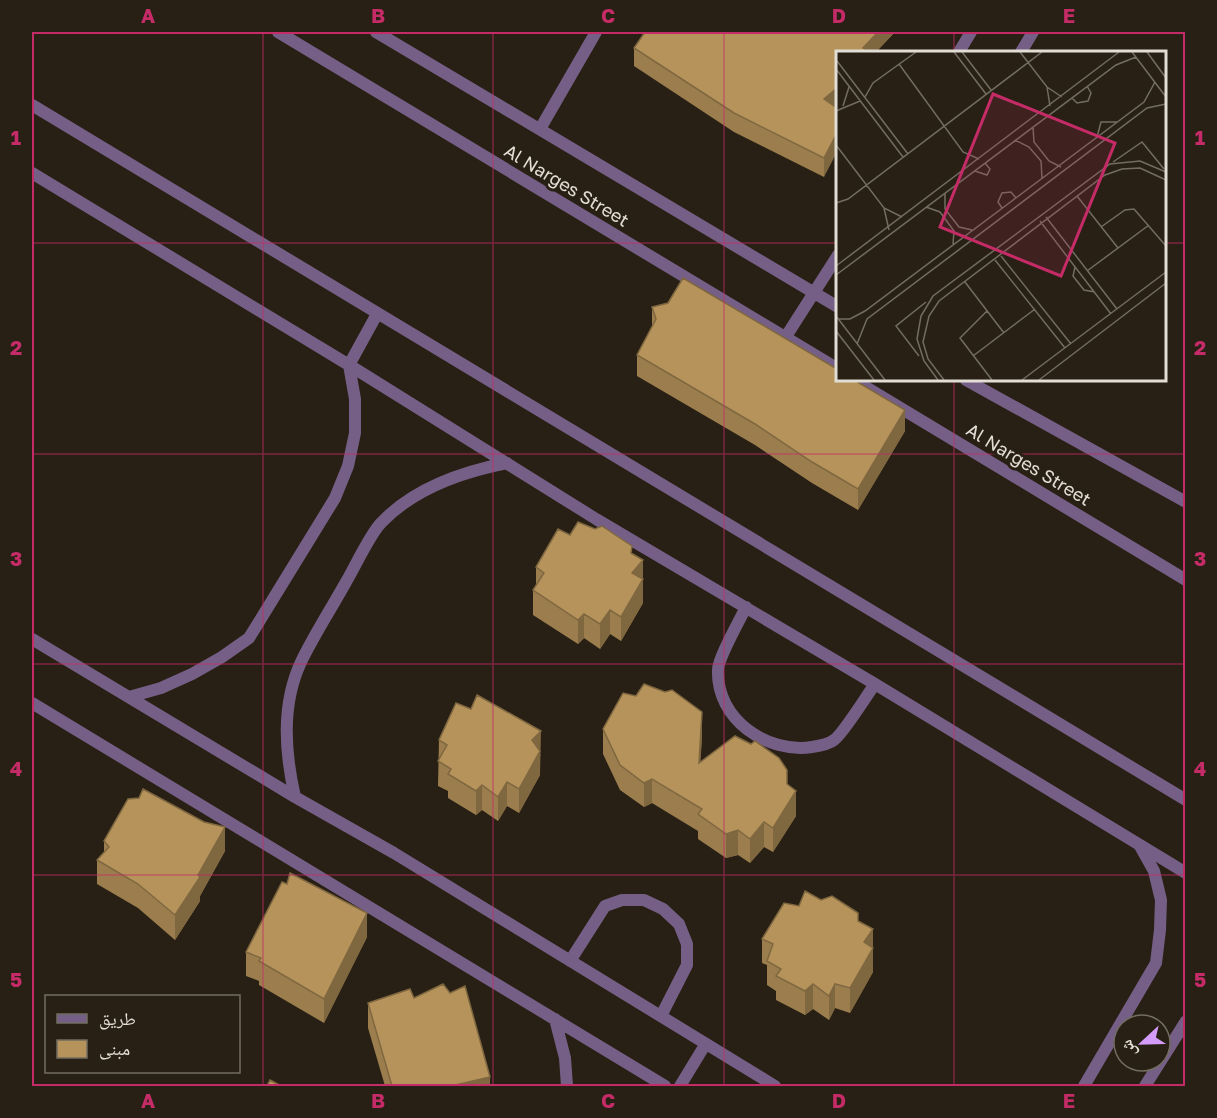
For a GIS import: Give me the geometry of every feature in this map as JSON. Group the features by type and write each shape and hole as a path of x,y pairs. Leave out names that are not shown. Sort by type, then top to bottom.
{"street":[{"name":"Al Narges Street","path":"278,32 785,338 836,366"},
{"name":"Al Narges Street","path":"376,32 836,305"},
{"path":"540,129 596,32"},
{"path":"959,51 971,32"},
{"path":"1022,51 1033,32"},
{"path":"32,105 1185,800"},
{"path":"32,173 349,365 596,519 875,684 1185,873"},
{"path":"785,338 836,257"},
{"path":"129,697 192,674 249,638 334,498 348,466 355,433 355,399 349,365 377,314"},
{"name":"Al Narges Street","path":"856,381 1185,580"},
{"path":"968,381 1185,502"},
{"path":"295,797 288,764 286,730 291,696 300,664 379,524 407,501 438,483 472,470 507,463"},
{"path":"746,607 718,668 720,687 726,704 737,720 759,738 785,747 802,749 835,740 875,684"},
{"path":"32,639 394,854 775,1086"},
{"path":"32,703 665,1086"},
{"path":"1084,1086 1156,963 1161,900 1154,871 1140,845"},
{"path":"570,961 605,906 622,900 644,900 663,909 679,924 687,944 687,965 661,1016"},
{"path":"555,1020 565,1058 567,1086"},
{"path":"1145,1086 1185,1021"},
{"path":"680,1086 705,1045"}],"building":[{"path":"645,32 878,32 863,48 867,51 836,51 836,89 824,99 836,107 836,135 824,158 734,113 634,48"},
{"path":"683,278 836,368 836,381 856,381 905,410 858,489 755,424 637,355 656,319 652,307 668,303"},
{"path":"578,522 595,529 602,526 632,546 631,553 643,560 632,573 643,579 621,617 610,610 600,624 584,614 578,620 533,590 544,573 536,567 558,529 570,535"},
{"path":"644,684 665,692 672,690 702,712 699,763 735,736 751,744 755,741 779,758 787,770 787,784 796,791 773,828 764,822 750,839 738,830 726,834 698,814 702,809 652,779 644,783 620,765 603,729 623,693 636,696"},
{"path":"477,695 541,731 532,740 540,751 519,789 507,782 498,797 482,785 476,791 448,774 451,769 438,761 447,745 439,740 456,703 471,709"},
{"path":"143,789 204,822 225,827 198,875 200,877 175,915 138,884 97,860 109,847 104,841 128,799 139,798"},
{"path":"290,873 367,913 324,999 259,961 261,958 246,952 282,882 287,884"},
{"path":"805,891 821,900 832,896 858,913 858,921 873,929 864,942 873,948 850,988 835,984 829,996 813,984 805,991 776,976 781,969 767,961 773,944 762,939 784,903 799,906"},
{"path":"443,984 450,993 465,986 490,1077 451,1086 392,1086 368,1003 410,989 414,998"},
{"path":"270,1080 281,1086 267,1086"}]}
